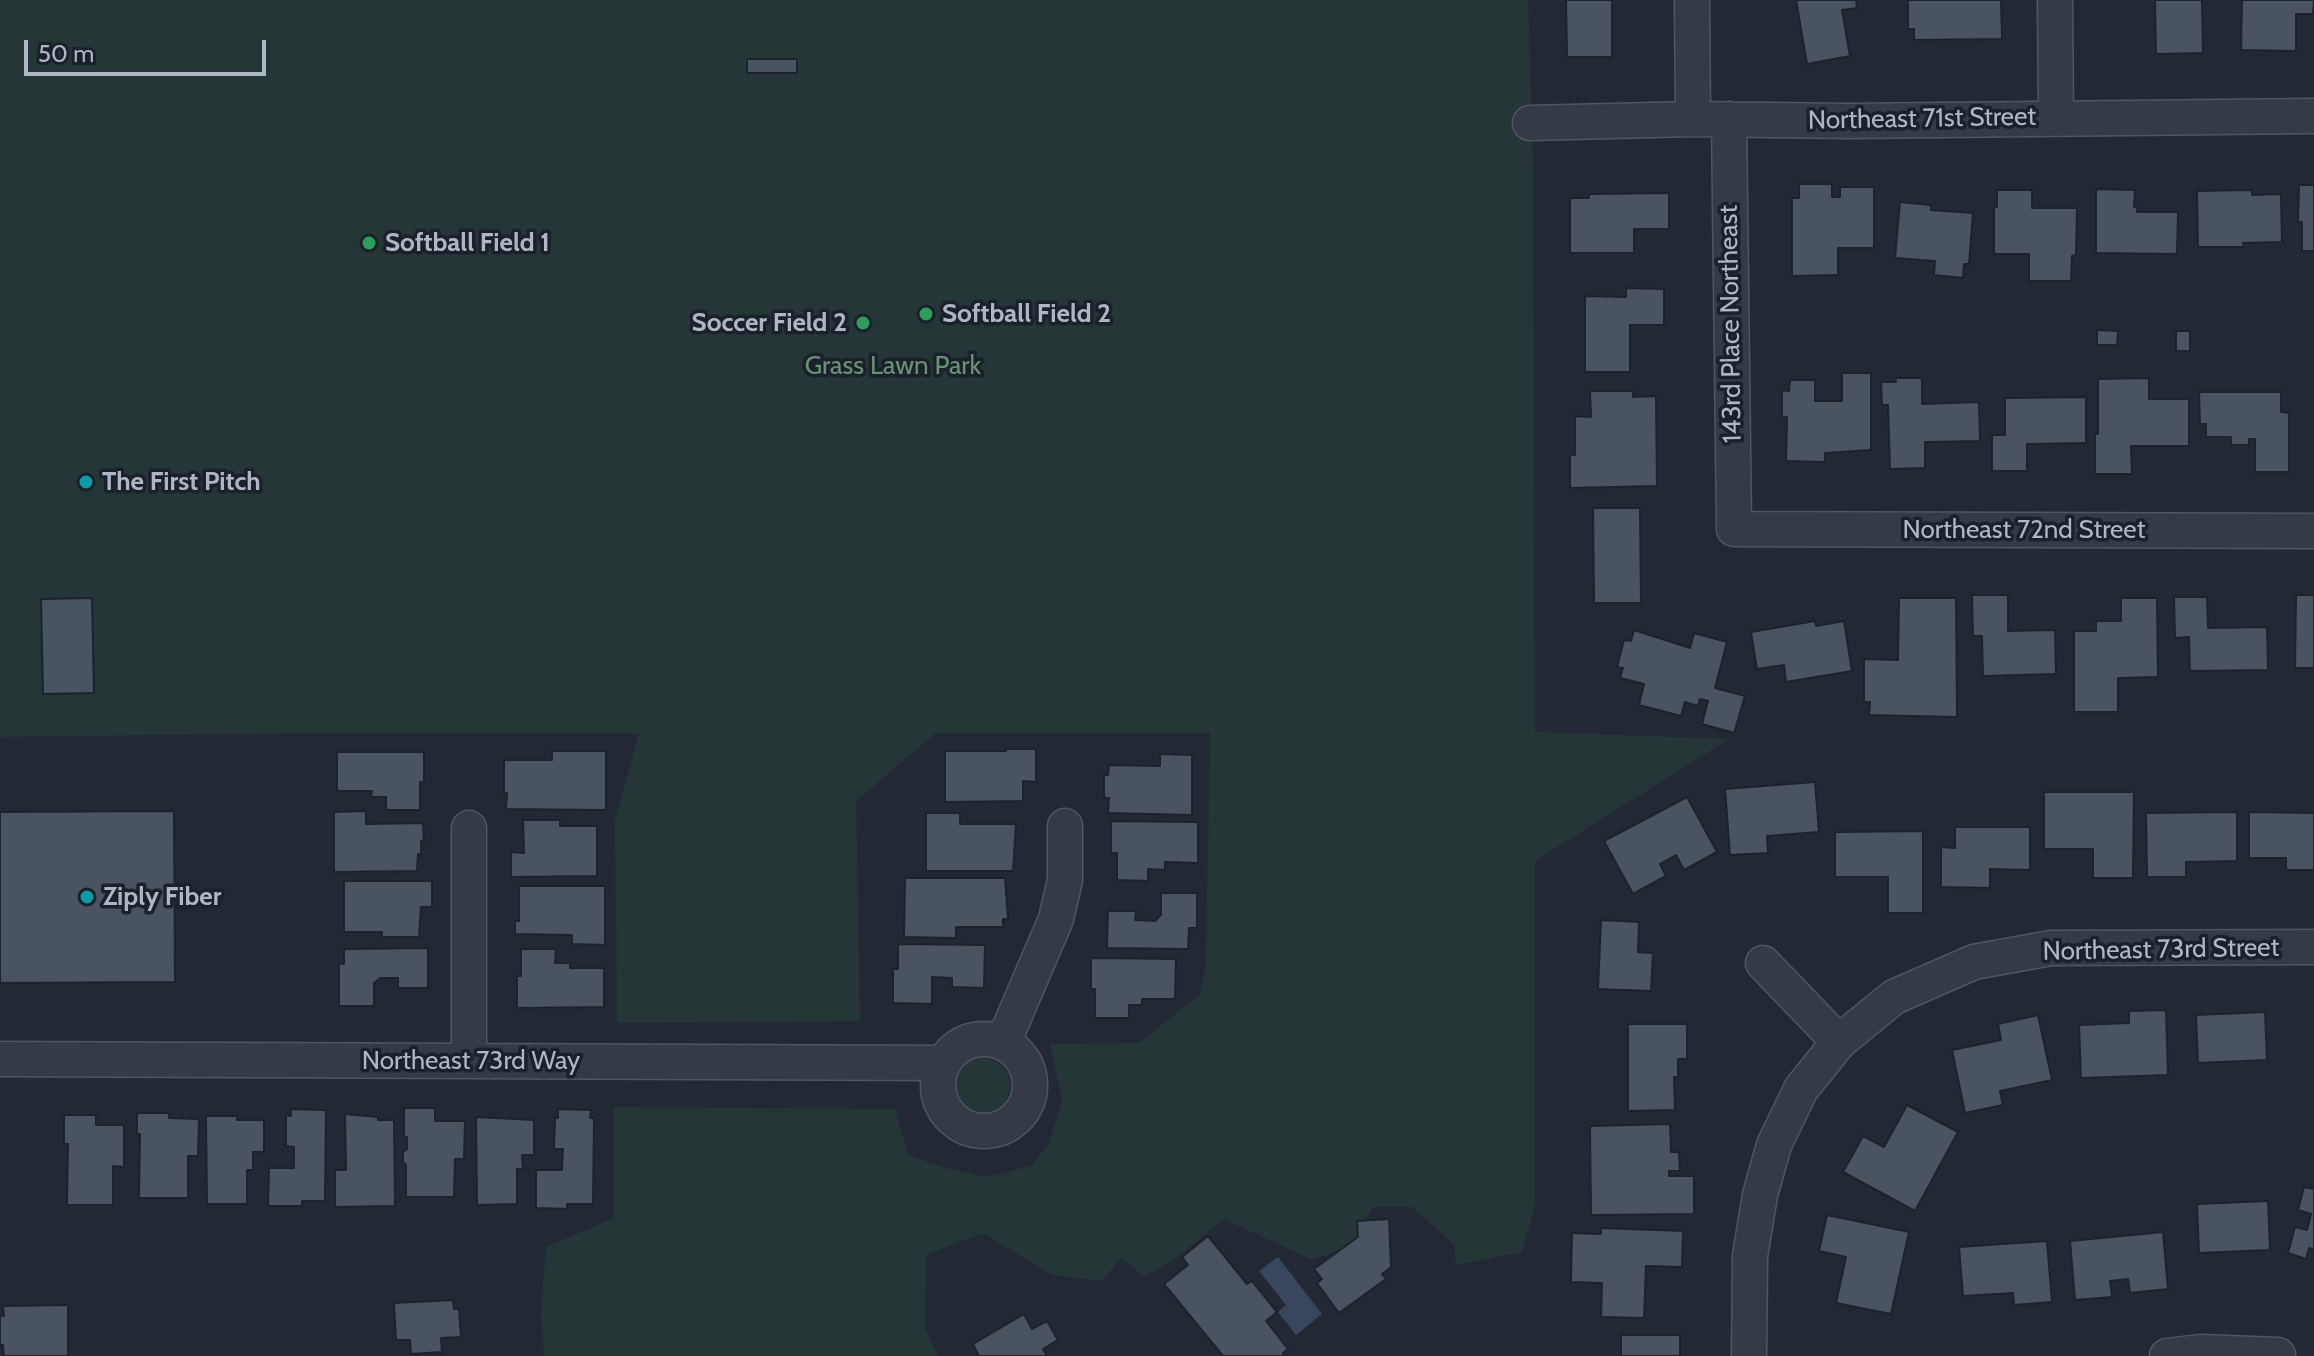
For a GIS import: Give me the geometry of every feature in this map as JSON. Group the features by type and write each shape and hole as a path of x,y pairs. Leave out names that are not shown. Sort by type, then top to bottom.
{"street":[{"path":"1692,0 1693,119"},
{"path":"2055,0 2056,118"},
{"name":"Northeast 71st Street","path":"1530,123 1693,119 1848,121 2314,116"},
{"name":"143rd Place Northeast","path":"1729,119 1734,529"},
{"name":"Northeast 72nd Street","path":"1734,529 2314,531"},
{"path":"1003,1043 1056,919 1065,880 1065,826"},
{"path":"469,828 469,1061"},
{"name":"Northeast 73rd Street","path":"1749,1356 1750,1256 1760,1195 1774,1145 1801,1089 1839,1042 1894,997 1974,962 2051,948 2314,947"},
{"path":"1763,963 1839,1042"},
{"path":"973,1039 1003,1043 1016,1051 1030,1077 1030,1093 1025,1107 1003,1127 988,1131 972,1130 958,1124 939,1100 937,1084 943,1063 959,1045 973,1039"},
{"name":"Northeast 73rd Way","path":"0,1059 943,1063"},
{"path":"2167,1356 2200,1352 2278,1355"}],"green space":[{"name":"Grass Lawn Park","path":"0,0 1528,0 1533,169 1535,732 1729,739 1535,861 1535,1206 1522,1252 1456,1265 1455,1246 1412,1207 1372,1207 1356,1244 1312,1260 1224,1219 1175,1259 1144,1277 1121,1258 1102,1281 1052,1275 983,1233 926,1255 925,1327 938,1356 544,1356 541,1313 546,1247 614,1218 614,1107 895,1109 908,1155 945,1168 987,1177 1031,1166 1049,1143 1062,1100 1050,1044 1139,1043 1200,994 1206,964 1210,733 936,733 856,801 860,1021 617,1023 615,820 639,733 0,737"},
{"path":"982,1058 1002,1066 1010,1086 1002,1106 982,1114 962,1106 954,1086 962,1066"}],"water":[{"path":"1278,1257 1322,1314 1296,1335 1278,1312 1286,1305 1259,1271"}],"building":[{"path":"1566,0 1612,0 1612,57 1567,57"},
{"path":"1796,0 1856,0 1857,8 1842,10 1850,56 1807,64"},
{"path":"1908,0 2001,0 2002,39 1914,40 1914,29 1908,29"},
{"path":"2155,0 2202,0 2203,53 2156,54"},
{"path":"2242,0 2314,0 2313,14 2296,14 2296,51 2241,50"},
{"path":"747,59 797,59 797,73 747,73"},
{"path":"1799,184 1832,184 1832,197 1840,197 1840,187 1874,187 1874,248 1838,248 1838,275 1792,276 1792,198 1799,198"},
{"path":"2299,185 2314,185 2314,251 2302,251 2302,222 2298,222"},
{"path":"2096,189 2135,190 2134,207 2137,207 2137,212 2178,212 2177,254 2096,253"},
{"path":"1997,190 2032,190 2032,208 2077,208 2076,255 2072,256 2071,281 2029,281 2029,254 1994,254"},
{"path":"2252,190 2252,195 2281,194 2282,242 2243,243 2244,247 2198,247 2197,191"},
{"path":"1669,193 1669,229 1634,229 1634,253 1570,253 1570,198 1589,198 1589,194"},
{"path":"1900,202 1931,205 1931,210 1973,213 1969,264 1964,264 1963,278 1934,275 1935,261 1895,258"},
{"path":"1626,288 1664,289 1664,325 1630,325 1630,372 1585,372 1585,296 1626,297"},
{"path":"2097,330 2118,331 2117,345 2097,345"},
{"path":"2176,331 2190,331 2190,351 2176,351"},
{"path":"1842,373 1871,373 1871,450 1825,453 1825,462 1786,461 1787,417 1782,417 1782,390 1789,391 1790,380 1815,380 1815,401 1842,401"},
{"path":"1895,378 1922,378 1922,404 1979,402 1980,441 1925,442 1925,468 1890,469 1888,405 1882,405 1881,382 1896,382"},
{"path":"2149,378 2149,399 2189,399 2189,446 2131,446 2132,474 2095,474 2098,379"},
{"path":"1590,391 1633,391 1633,397 1656,396 1657,486 1570,488 1570,455 1575,455 1575,416 1591,417"},
{"path":"2199,392 2281,392 2281,412 2289,413 2289,472 2255,472 2255,439 2249,439 2249,445 2231,445 2231,437 2206,437 2206,424 2200,424"},
{"path":"2086,397 2086,443 2027,444 2027,471 1992,471 1992,435 2005,435 2005,398"},
{"path":"1593,508 1640,508 1641,603 1594,603"},
{"path":"1972,595 2008,595 2008,631 2055,630 2056,674 1983,676 1982,636 1973,636"},
{"path":"2296,595 2314,595 2314,668 2295,668"},
{"path":"2174,597 2207,597 2208,628 2267,627 2268,670 2190,671 2189,637 2175,638"},
{"path":"92,598 94,693 43,694 41,599"},
{"path":"1899,598 1956,598 1957,717 1869,715 1870,702 1864,702 1864,659 1898,660"},
{"path":"2121,598 2157,598 2158,677 2118,678 2118,712 2074,712 2074,631 2096,631 2096,621 2121,621"},
{"path":"1815,621 1816,626 1844,621 1852,671 1786,682 1784,665 1757,669 1751,632"},
{"path":"1634,630 1690,648 1694,633 1727,642 1715,688 1745,696 1734,733 1702,724 1708,701 1700,699 1698,706 1685,702 1681,716 1639,705 1644,684 1620,678 1623,668 1617,667 1624,640 1631,641"},
{"path":"1036,749 1036,782 1023,781 1023,801 945,802 945,751"},
{"path":"552,751 606,751 606,810 506,809 504,760 552,760"},
{"path":"337,752 424,752 420,810 386,810 386,797 371,797 372,791 337,791"},
{"path":"1160,754 1192,755 1192,815 1108,813 1109,798 1104,798 1104,775 1108,775 1109,765 1160,766"},
{"path":"1815,782 1819,832 1767,836 1768,853 1730,855 1725,789"},
{"path":"2044,792 2134,792 2133,878 2093,878 2093,849 2044,849"},
{"path":"1687,797 1717,852 1684,870 1676,855 1660,864 1666,876 1633,894 1604,841"},
{"name":"Ziply Fiber","path":"174,811 175,982 0,983 0,812"},
{"path":"366,811 366,824 423,823 424,842 421,841 417,871 334,872 334,812"},
{"path":"2237,812 2237,861 2186,862 2186,877 2147,877 2146,813"},
{"path":"2249,812 2314,813 2314,870 2286,870 2286,858 2249,858"},
{"path":"926,813 960,813 960,824 1016,824 1013,871 926,871"},
{"path":"523,820 560,820 560,826 597,826 597,876 511,877 511,852 524,853"},
{"path":"1111,821 1198,822 1198,863 1165,862 1165,870 1148,869 1148,881 1117,880 1117,853 1111,853"},
{"path":"1955,827 2030,827 2030,870 1990,869 1990,888 1941,887 1941,847 1955,848"},
{"path":"1923,831 1923,913 1888,913 1888,877 1835,877 1835,832"},
{"path":"905,878 1005,878 1008,919 1003,919 1003,927 956,927 956,938 904,937"},
{"path":"344,881 432,881 432,907 421,907 419,937 382,937 382,932 344,932"},
{"path":"519,886 605,886 605,945 572,944 572,935 515,934 515,921 519,921"},
{"path":"1161,893 1197,893 1197,928 1189,928 1188,949 1107,948 1108,911 1136,911 1135,920 1155,921 1161,915"},
{"path":"1601,920 1639,922 1638,952 1653,953 1651,991 1598,989"},
{"path":"898,944 985,945 984,988 952,987 952,978 932,977 932,1004 893,1003 893,969 898,969"},
{"path":"428,948 428,988 398,988 398,978 380,978 374,983 374,1006 339,1006 339,963 344,964 344,949"},
{"path":"521,949 556,949 555,963 570,963 570,968 604,968 604,1007 517,1008"},
{"path":"1091,958 1176,959 1175,999 1142,999 1142,1005 1129,1005 1129,1018 1095,1018"},
{"path":"2166,1010 2168,1075 2081,1078 2079,1025 2129,1023 2129,1011"},
{"path":"2265,1012 2267,1060 2198,1063 2196,1015"},
{"path":"2038,1015 2052,1080 2000,1091 2003,1105 1965,1113 1952,1050 2001,1040 1998,1024"},
{"path":"1628,1024 1687,1024 1687,1059 1678,1059 1678,1077 1674,1077 1675,1110 1628,1111"},
{"path":"1907,1105 1958,1132 1915,1211 1843,1172 1863,1136 1884,1147"},
{"path":"404,1108 435,1108 435,1121 465,1121 464,1159 455,1159 454,1197 406,1197"},
{"path":"291,1109 326,1110 325,1201 302,1201 302,1206 268,1206 269,1168 294,1168 294,1147 286,1146 286,1115 291,1116"},
{"path":"558,1109 591,1110 590,1118 594,1118 593,1204 567,1204 567,1209 536,1208 536,1170 562,1170 563,1149 554,1149"},
{"path":"137,1113 169,1113 169,1118 199,1119 198,1156 188,1156 188,1198 139,1198 140,1134 137,1134"},
{"path":"345,1114 394,1120 395,1206 335,1207 335,1170 346,1170"},
{"path":"64,1115 96,1115 96,1125 124,1125 124,1167 113,1166 113,1205 67,1205 68,1144 64,1144"},
{"path":"206,1116 264,1120 264,1152 253,1152 253,1170 247,1170 247,1204 207,1204"},
{"path":"476,1117 534,1120 534,1155 522,1155 523,1169 517,1169 517,1204 477,1205"},
{"path":"1670,1124 1671,1152 1679,1152 1680,1171 1669,1171 1669,1176 1694,1176 1694,1214 1591,1215 1590,1126"},
{"path":"2304,1187 2314,1189 2314,1250 2309,1248 2306,1259 2288,1253 2295,1227 2307,1230 2311,1214 2298,1210"},
{"path":"2268,1201 2270,1250 2199,1253 2197,1204"},
{"path":"1827,1215 1909,1232 1891,1314 1836,1303 1846,1257 1819,1251"},
{"path":"1389,1219 1391,1267 1382,1274 1386,1279 1339,1313 1317,1283 1322,1279 1314,1269 1358,1237 1357,1221"},
{"path":"1601,1228 1683,1231 1682,1267 1646,1266 1644,1318 1601,1317 1602,1283 1571,1282 1572,1233 1601,1234"},
{"path":"2163,1232 2168,1289 2130,1293 2128,1279 2110,1281 2112,1297 2075,1300 2070,1241"},
{"path":"1208,1236 1247,1284 1252,1281 1277,1312 1266,1321 1288,1349 1284,1356 1223,1356 1164,1284 1188,1265 1182,1257"},
{"path":"2047,1241 2052,1302 2014,1305 2013,1293 1963,1296 1959,1247"},
{"path":"453,1300 454,1309 459,1309 461,1337 441,1338 442,1352 411,1354 410,1340 396,1340 394,1303"},
{"path":"68,1305 68,1356 4,1356 3,1345 0,1345 3,1306"},
{"path":"1024,1314 1032,1329 1047,1321 1058,1340 1043,1349 1047,1356 979,1356 973,1344"},
{"path":"1621,1335 1680,1335 1680,1356 1621,1356"}],"place":[{"name":"Softball Field 1","path":"369,243"},
{"name":"Softball Field 2","path":"926,314"},
{"name":"Soccer Field 2","path":"863,323"},
{"name":"The First Pitch","path":"86,482"},
{"name":"Ziply Fiber","path":"87,897"}]}
